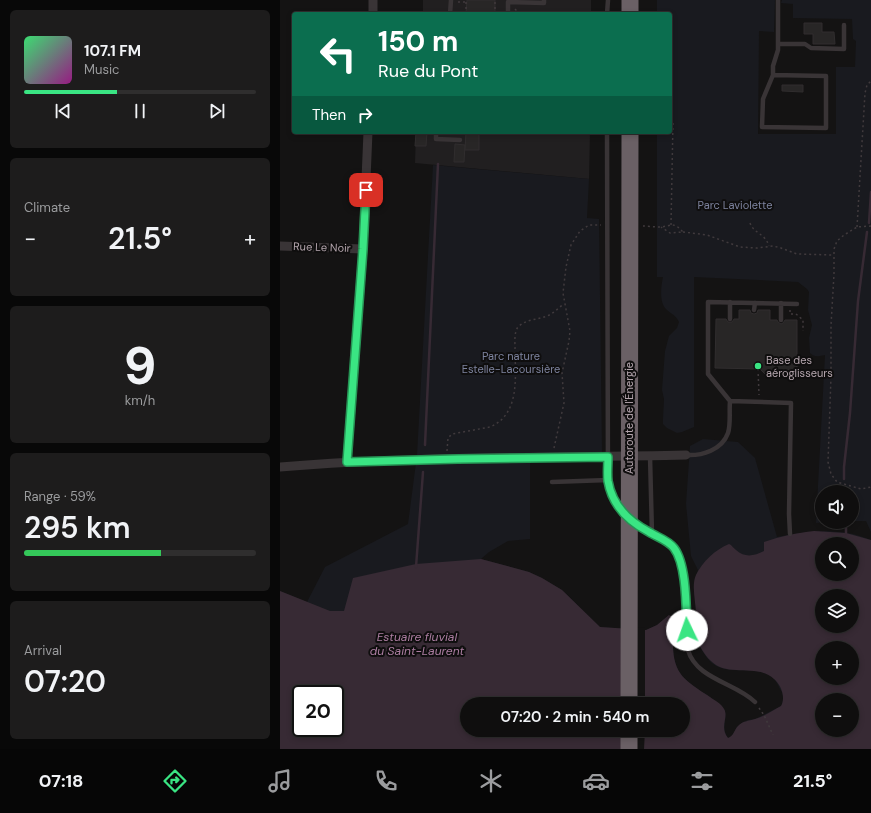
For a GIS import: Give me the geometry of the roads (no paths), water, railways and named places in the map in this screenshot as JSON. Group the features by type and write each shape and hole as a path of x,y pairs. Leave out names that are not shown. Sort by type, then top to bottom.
{"highway":[{"path":"630,0 630,12"},
{"path":"640,0 640,12"},
{"name":"Autoroute de l'Énergie","path":"629,697 630,134"},
{"name":"Autoroute de l'Énergie","path":"639,697 640,134"},
{"path":"629,737 629,749"},
{"path":"639,737 639,749"}],"street":[{"path":"372,12 373,0"},
{"path":"347,462 363,249 368,134"},
{"name":"Rue Le Noir","path":"280,246 363,249"},
{"path":"280,467 347,462 686,455"}],"lane":[{"path":"450,12 451,0"},
{"path":"508,12 508,2 544,3 544,0"},
{"path":"608,0 608,12"},
{"path":"774,75 826,76 826,128 762,127 763,99 774,75 773,66 778,50 778,0"},
{"path":"778,44 805,44 811,48 844,48 844,25"},
{"path":"436,134 436,138 460,140"},
{"path":"607,134 608,480 613,495 624,514 652,534 669,543 674,548 681,563 688,650 691,658 697,665 709,674 746,694 755,702"},
{"path":"686,455 704,454 715,448 726,438 729,429 730,401 708,374 708,302 797,304"},
{"path":"730,302 730,319"},
{"path":"754,310 755,303"},
{"path":"781,303 781,320"},
{"path":"730,401 791,403 790,534"},
{"path":"650,456 652,534"},
{"path":"552,482 608,480"}],"water":[{"name":"Estuaire fluvial du Saint-Laurent","path":"814,531 846,533 871,540 871,749 280,749 280,591 330,611 344,611 353,578 416,564 481,559 529,572 542,578 562,590 600,627 646,630 657,625 669,615 676,620 673,629 673,644 675,663 678,670 682,676 694,686 723,707 725,712 724,730 728,738 732,736 738,726 742,723 762,717 781,706 783,695 779,684 767,674 725,669 711,661 706,655 699,644 695,632 696,616 694,584 696,575 710,556 729,544 739,553 753,555 764,551 764,542"}],"waterway":[{"path":"425,445 438,164"},
{"path":"869,223 871,192"},
{"path":"844,479 858,301 867,232"},
{"path":"416,567 423,472"}],"place":[{"name":"Base des aéroglisseurs","path":"758,366"}],"park label":[{"name":"Parc Laviolette","path":"735,205"},
{"name":"Parc nature Estelle-Lacoursière","path":"511,362"}]}
